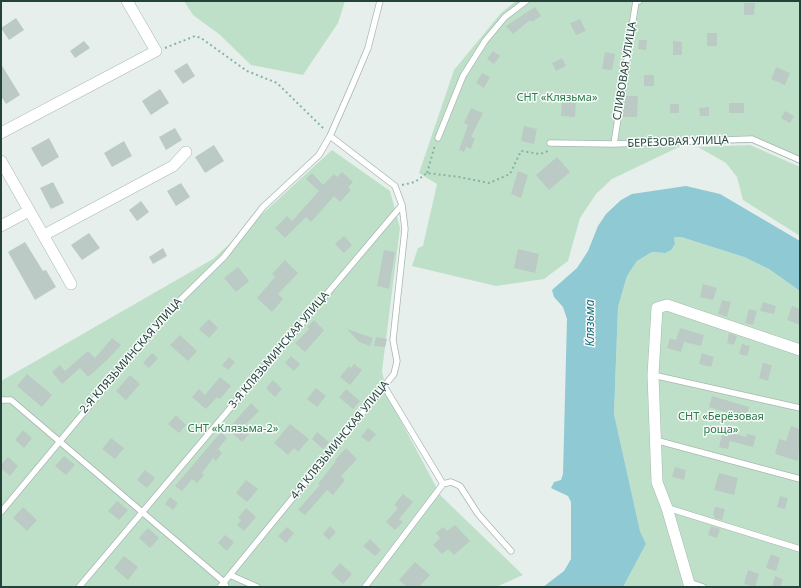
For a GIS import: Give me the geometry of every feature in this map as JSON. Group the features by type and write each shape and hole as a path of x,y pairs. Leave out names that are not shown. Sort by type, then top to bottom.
{"street":[{"path":"1,133 156,51 127,1"},
{"path":"44,235 173,166 186,152"},
{"path":"1,161 71,284"},
{"path":"1,226 29,211"},
{"path":"689,584 658,482 653,375 657,308 667,305 800,350"}],"lane":[{"name":"2-Я КЛЯЗЬМИНСКАЯ УЛИЦА","path":"1,512 58,441 164,315 224,257 263,206 319,155 330,136 368,48 380,1"},
{"path":"438,138 463,76 485,41 505,17 526,1"},
{"name":"СЛИВОВАЯ УЛИЦА","path":"614,144 636,2 639,1"},
{"path":"330,136 395,186"},
{"name":"БЕРЁЗОВАЯ УЛИЦА","path":"550,143 614,144 752,139 800,160"},
{"name":"4-Я КЛЯЗЬМИНСКАЯ УЛИЦА","path":"223,585 394,374 397,361 393,340 405,229 402,204 395,186"},
{"name":"3-Я КЛЯЗЬМИНСКАЯ УЛИЦА","path":"80,587 402,204"},
{"path":"653,375 800,408"},
{"path":"384,386 443,484"},
{"path":"1,400 11,400 142,512 223,585"},
{"path":"655,440 800,479"},
{"path":"365,587 443,484 451,482 460,486 478,514 511,551"},
{"path":"667,508 800,549"},
{"path":"230,575 257,587"},
{"path":"689,584 703,587"}],"path":[{"path":"156,51 195,36 201,38 247,71 277,83 330,136"},
{"path":"395,186 415,182 426,173 438,138"},
{"path":"426,173 459,177 489,183 510,174 521,151 540,154 546,152 550,143"}],"green space":[{"path":"184,1 345,1 338,23 303,75 251,65 219,34 193,15"},
{"name":"СНТ «Клязьма»","path":"516,1 800,1 800,164 752,143 683,145 612,179 596,194 580,218 568,261 544,279 496,286 412,266 418,248 423,246 437,184 419,173 454,70 501,13"},
{"path":"750,145 800,167 800,236 743,200 737,177 726,163 698,147"},
{"name":"СНТ «Клязьма-2»","path":"332,150 390,191 400,228 382,371 387,395 441,496 523,575 496,587 1,587 1,381 213,259"},
{"name":"СНТ «Берёзовая роща»","path":"674,237 681,237 744,257 769,269 800,291 800,587 623,587 646,544 640,531 614,414 618,307 627,276 637,261 652,252 665,253 675,244"}],"water":[{"name":"Клязьма","path":"686,186 720,194 800,241 800,291 769,269 744,257 681,237 674,237 675,244 671,250 665,253 652,252 637,261 627,276 618,307 614,414 640,531 646,544 623,587 543,587 564,571 571,559 571,502 568,496 551,488 554,482 561,480 563,474 567,319 563,307 554,297 552,290 577,268 588,251 598,226 606,214 621,200 632,194"}],"building":[{"path":"744,3 755,3 754,15 744,15"},
{"path":"535,7 541,16 532,22 530,20 513,34 506,26"},
{"path":"16,18 24,30 9,40 1,28"},
{"path":"580,19 586,31 576,35 570,23"},
{"path":"707,33 717,33 717,46 707,46"},
{"path":"639,40 647,40 646,50 638,49"},
{"path":"84,41 90,48 75,58 70,51"},
{"path":"673,41 682,42 682,55 673,55"},
{"path":"493,51 500,56 494,64 487,59"},
{"path":"605,52 615,54 612,70 602,69"},
{"path":"562,58 566,66 556,71 552,63"},
{"path":"187,63 195,76 183,84 174,71"},
{"path":"1,64 20,95 6,104 1,96"},
{"path":"776,67 790,73 785,85 771,79"},
{"path":"482,73 490,77 484,88 476,83"},
{"path":"644,75 654,75 654,86 644,86"},
{"path":"160,89 169,103 151,115 142,101"},
{"path":"626,96 638,96 637,117 622,117"},
{"path":"562,100 576,101 575,117 561,116"},
{"path":"729,103 744,103 744,113 729,113"},
{"path":"670,104 679,104 679,113 670,113"},
{"path":"709,107 709,116 700,116 699,108"},
{"path":"471,108 483,113 471,137 475,138 471,149 466,147 464,152 459,150 468,125 464,123"},
{"path":"785,111 794,116 790,123 781,118"},
{"path":"524,126 537,129 534,144 521,141"},
{"path":"175,128 182,140 166,150 159,137"},
{"path":"49,138 59,157 42,167 31,148"},
{"path":"124,141 132,156 112,167 104,153"},
{"path":"214,145 224,161 205,173 195,157"},
{"path":"557,157 570,172 549,190 536,175"},
{"path":"518,171 528,175 521,198 511,194"},
{"path":"342,172 353,182 348,187 351,190 340,202 334,196 311,222 306,217 285,238 275,228 287,216 292,221 319,191 306,179 312,173 323,185 334,174 337,177"},
{"path":"53,182 64,203 51,209 40,188"},
{"path":"181,183 190,197 176,206 167,191"},
{"path":"141,201 149,212 137,221 129,210"},
{"path":"89,233 100,248 82,260 71,245"},
{"path":"344,236 352,245 344,253 335,244"},
{"path":"25,242 43,271 46,270 56,287 35,300 8,252"},
{"path":"163,248 167,256 153,264 149,257"},
{"path":"518,249 539,254 535,273 514,268"},
{"path":"384,250 395,252 389,289 377,286"},
{"path":"285,260 298,273 278,294 283,299 272,312 257,298 275,277 272,274"},
{"path":"238,267 249,281 236,292 224,278"},
{"path":"703,284 717,288 713,300 700,297"},
{"path":"722,300 731,302 727,317 718,314"},
{"path":"763,302 776,306 774,314 760,311"},
{"path":"792,306 800,309 800,325 787,320"},
{"path":"749,309 757,311 753,325 745,323"},
{"path":"209,319 218,328 209,338 199,329"},
{"path":"314,320 324,330 305,352 295,343 309,329 307,327"},
{"path":"680,328 704,335 701,346 684,342 681,352 667,348 670,338 676,340"},
{"path":"347,329 373,338 370,346 359,342"},
{"path":"729,333 737,336 734,345 727,343"},
{"path":"180,335 197,351 188,361 170,345"},
{"path":"376,337 387,339 385,347 374,346"},
{"path":"112,338 121,345 88,377 80,368 62,384 52,372 60,365 65,371 88,351 95,358"},
{"path":"742,344 750,346 747,356 739,354"},
{"path":"152,353 158,358 149,368 143,363"},
{"path":"702,353 714,357 711,367 699,364"},
{"path":"291,356 300,364 294,371 285,363"},
{"path":"229,357 235,362 228,370 222,365"},
{"path":"763,363 772,365 768,381 759,378"},
{"path":"354,364 362,370 350,385 340,377 349,366 351,368"},
{"path":"27,374 52,395 42,407 17,386"},
{"path":"130,375 140,384 126,400 116,391"},
{"path":"220,377 231,386 220,399 217,397 206,409 192,397 199,389 205,395"},
{"path":"273,380 282,389 275,397 266,388"},
{"path":"316,388 326,396 317,407 307,399"},
{"path":"346,389 360,401 353,409 339,397"},
{"path":"712,396 749,407 746,419 709,407"},
{"path":"251,403 259,411 243,427 250,433 242,442 228,429"},
{"path":"176,415 186,425 179,433 168,424"},
{"path":"290,424 309,439 298,452 294,448 288,455 274,443"},
{"path":"791,426 800,429 798,461 775,454 779,439 786,441"},
{"path":"368,428 376,434 369,442 361,437"},
{"path":"23,430 32,438 24,448 15,440"},
{"path":"723,431 746,437 747,434 756,436 753,447 730,441 728,449 719,447"},
{"path":"221,432 227,438 218,449 222,453 216,461 213,458 202,473 204,475 197,483 192,479 182,491 175,486"},
{"path":"317,432 329,442 323,449 312,439"},
{"path":"111,438 124,448 115,459 102,449"},
{"path":"346,448 357,459 341,476 345,480 333,495 327,490 305,515 298,510 320,485 318,484 336,461 335,460"},
{"path":"64,456 75,465 66,475 55,466"},
{"path":"8,457 18,466 10,476 1,468 1,465"},
{"path":"675,467 686,470 684,480 672,477"},
{"path":"145,470 155,478 147,488 137,480"},
{"path":"719,473 738,478 734,495 714,490"},
{"path":"246,480 258,489 247,502 236,493"},
{"path":"403,494 413,502 399,519 403,522 395,530 386,522 398,508 394,505"},
{"path":"780,496 788,498 785,509 777,507"},
{"path":"170,497 178,503 173,510 165,504"},
{"path":"117,501 128,510 119,520 108,511"},
{"path":"23,507 37,520 27,531 13,518"},
{"path":"715,507 725,509 722,520 714,518 715,516 713,515"},
{"path":"246,508 256,517 244,531 237,525 241,520 238,518"},
{"path":"455,525 470,541 454,555 448,549 442,554 433,545 440,538 436,533 443,527 447,531"},
{"path":"330,526 336,532 329,540 323,534"},
{"path":"711,526 720,529 717,538 708,535"},
{"path":"287,527 294,533 286,543 278,536"},
{"path":"148,528 159,538 150,548 139,538"},
{"path":"225,535 234,542 227,551 218,543"},
{"path":"370,539 381,550 375,556 363,546"},
{"path":"771,554 780,558 776,571 766,568"},
{"path":"124,556 138,567 128,580 114,568"},
{"path":"415,562 430,575 419,587 407,587 399,580"},
{"path":"340,563 352,574 343,584 331,573"},
{"path":"748,570 759,574 755,587 744,584"},
{"path":"775,576 783,579 780,587 772,587"}]}
